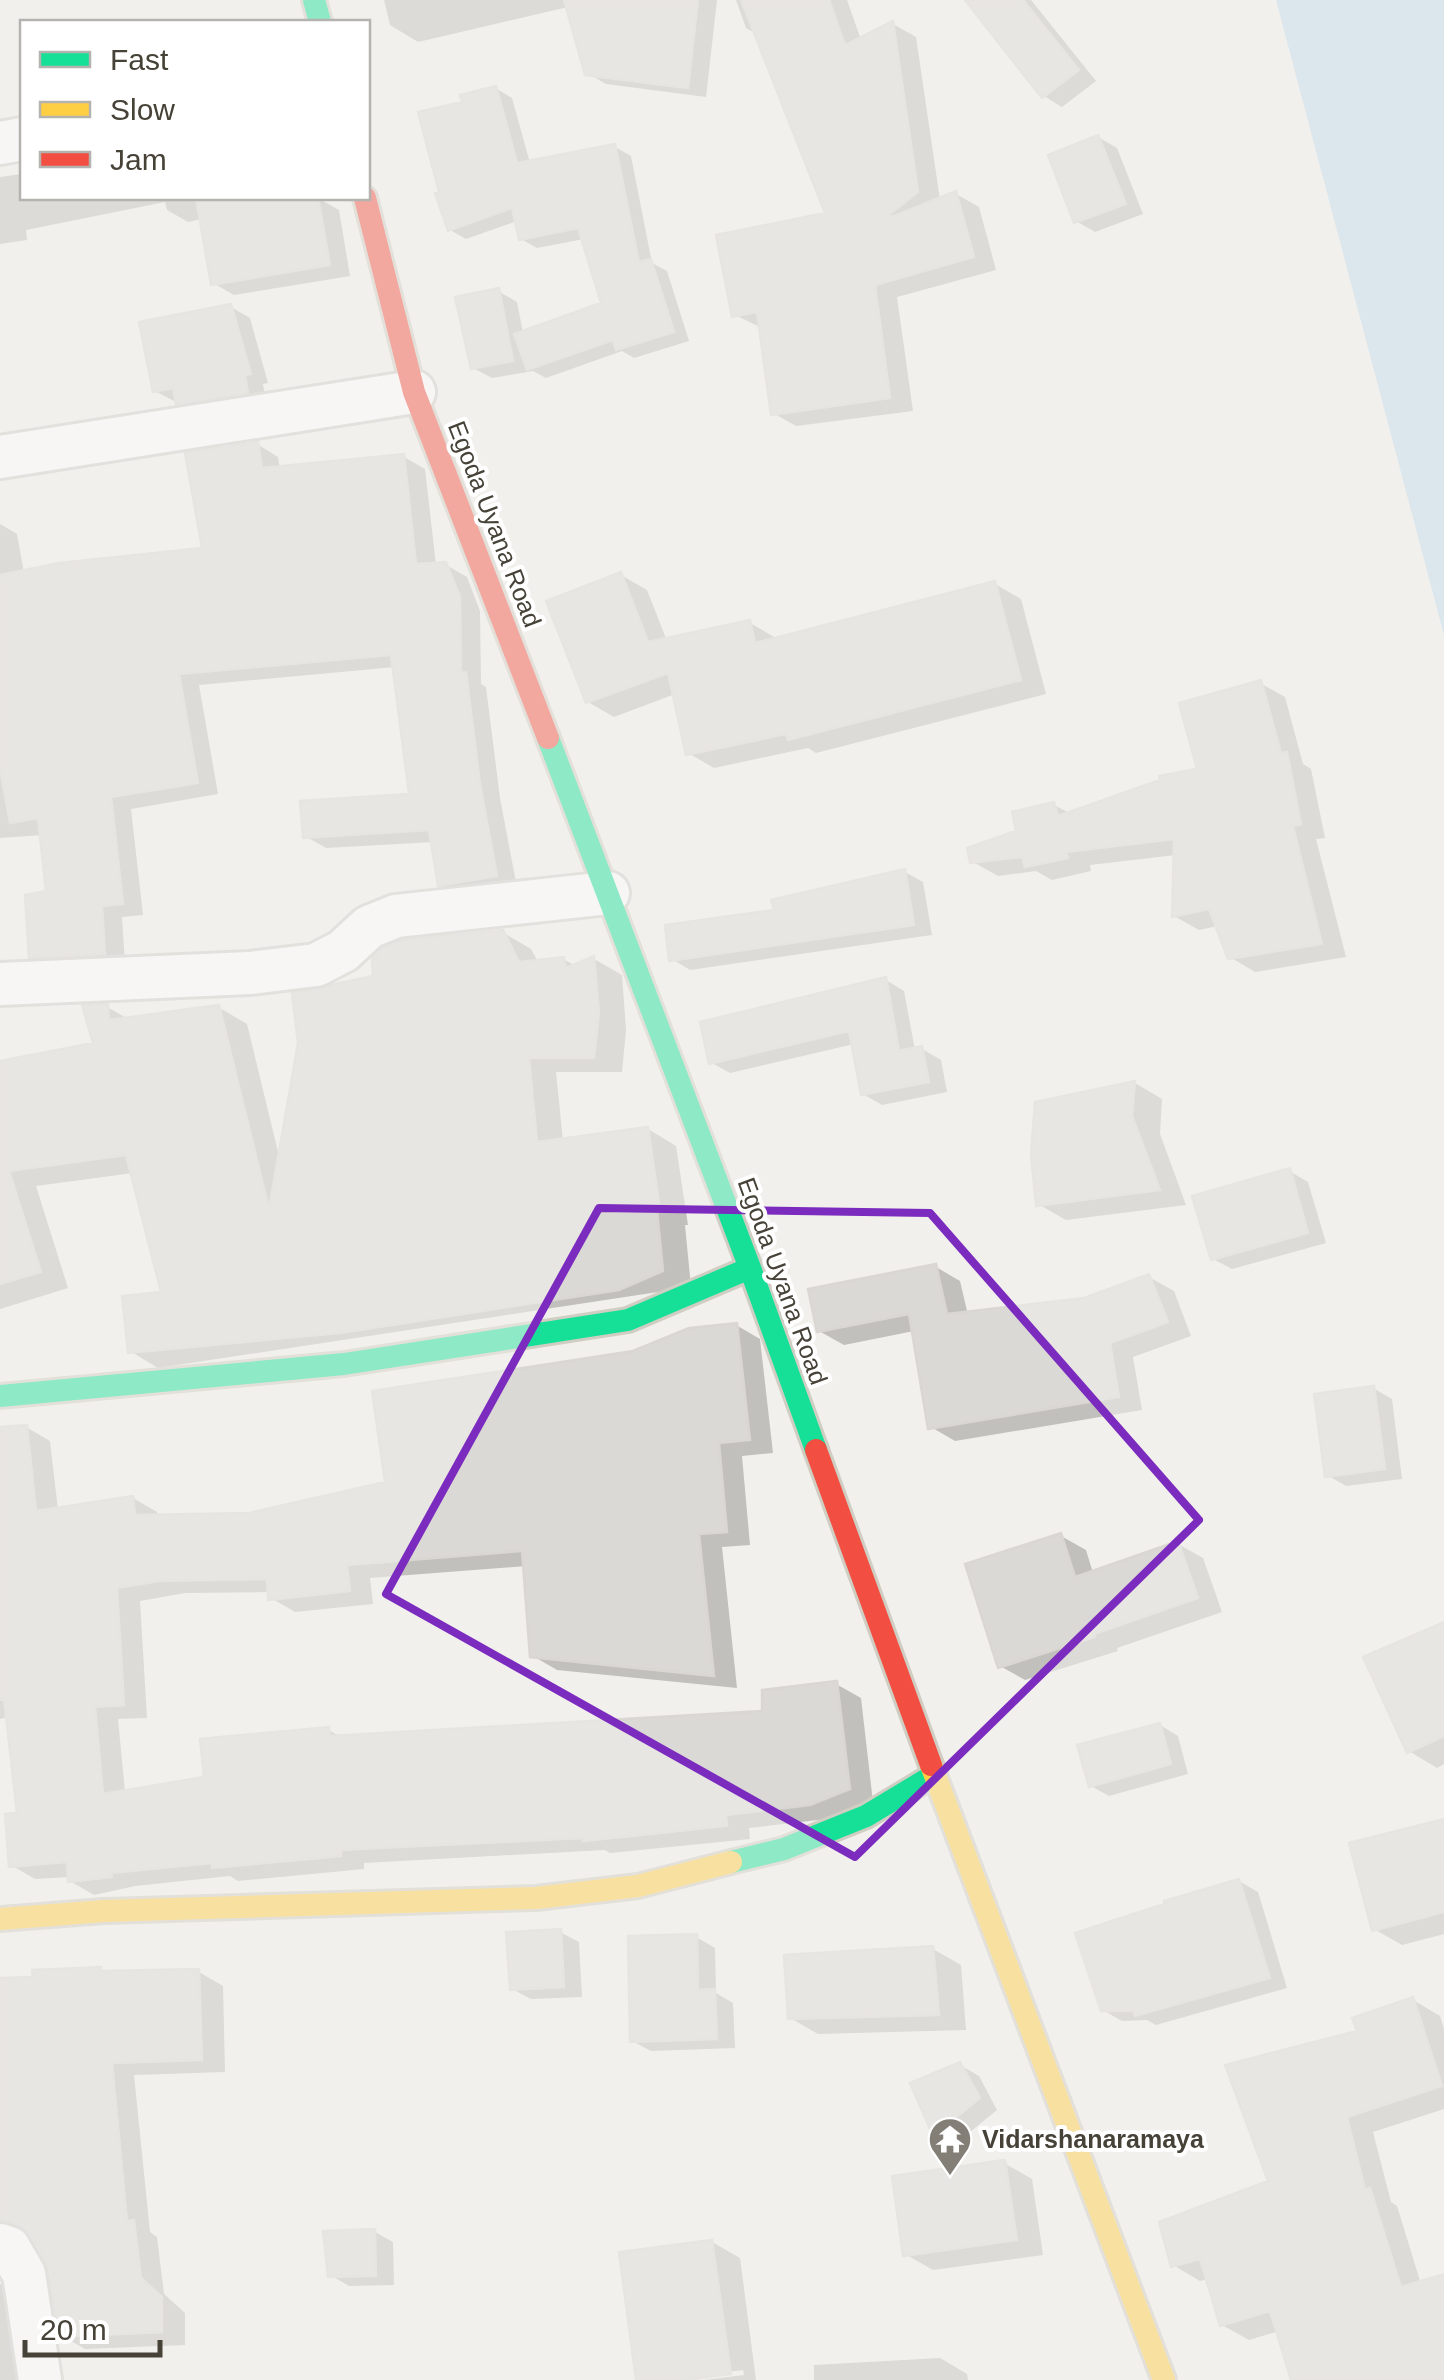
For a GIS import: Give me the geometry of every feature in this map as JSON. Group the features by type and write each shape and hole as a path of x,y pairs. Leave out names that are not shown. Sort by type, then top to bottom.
{"main road":[{"name":"Egoda Uyana Road","path":"366,200 414,392 750,1268 934,1776 1164,2380"},
{"path":"0,1396 344,1364 628,1320 750,1268"},
{"path":"0,1918 104,1910 536,1898 638,1886 784,1849 866,1816 934,1776"}],"street":[{"path":"0,457 414,392"},
{"path":"0,984 250,973 316,966 344,951 369,927 396,916 608,893"},
{"path":"0,2245 10,2248 24,2274 40,2380"}],"highlighted area":[{"path":"599,1208 930,1213 1199,1520 855,1857 386,1594"}],"water":[{"path":"1276,0 1444,0 1444,635"}],"building":[{"path":"564,0 698,0 688,88 585,75"},
{"path":"741,0 829,0 845,45 893,21 918,192 890,214 892,217 956,191 974,257 875,285 890,398 771,415 757,312 732,317 716,235 825,213"},
{"path":"965,0 1023,0 1079,70 1042,98"},
{"path":"496,86 517,163 615,144 639,262 651,259 674,332 616,350 613,340 527,370 514,334 601,303 578,228 519,240 512,208 448,231 435,193 439,192 418,112 462,102 460,95"},
{"path":"1098,135 1126,204 1074,223 1048,155"},
{"path":"196,200 318,200 330,265 211,285"},
{"path":"499,288 513,361 471,369 455,297"},
{"path":"231,304 251,374 245,375 248,393 176,404 173,388 153,392 139,322"},
{"path":"258,442 262,468 404,454 416,564 446,562 460,597 461,673 466,672 497,876 438,886 429,830 303,838 300,801 409,794 391,655 179,674 198,783 111,797 123,904 102,906 105,954 29,958 25,895 46,891 38,818 10,823 0,769 0,575 59,563 202,548 185,453"},
{"path":"621,572 648,642 750,620 755,643 995,581 1021,680 788,740 786,734 686,755 668,673 586,703 546,601"},
{"path":"1261,680 1281,753 1287,752 1301,824 1293,826 1322,944 1228,959 1209,909 1172,917 1174,839 1066,852 1068,858 1025,867 1022,857 970,863 967,848 1016,831 1012,812 1054,802 1058,816 1160,780 1159,776 1197,769 1179,703"},
{"path":"905,869 914,925 669,961 665,925 774,910 771,900"},
{"path":"503,930 519,962 564,957 566,968 594,956 599,1012 594,1058 529,1058 537,1142 648,1127 660,1210 663,1271 619,1290 340,1333 128,1353 122,1296 161,1292 126,1155 9,1171 41,1272 0,1284 0,1061 93,1043 82,1005 108,1004 109,1020 219,1005 269,1209 298,1043 292,993 373,976 372,958 402,940"},
{"path":"886,977 899,1051 922,1046 929,1082 861,1095 849,1031 709,1064 700,1022"},
{"path":"1135,1081 1132,1116 1160,1190 1036,1206 1031,1154 1035,1102"},
{"path":"1290,1168 1308,1233 1211,1260 1192,1196"},
{"path":"936,1264 947,1314 1084,1298 1149,1274 1168,1322 1110,1343 1119,1397 928,1429 909,1314 817,1332 808,1289"},
{"path":"737,1323 750,1440 719,1443 727,1532 699,1534 714,1676 530,1657 522,1551 347,1565 350,1591 268,1600 267,1579 159,1581 117,1588 124,1705 95,1707 103,1794 204,1777 200,1739 329,1727 330,1736 762,1711 762,1690 837,1681 850,1789 810,1805 726,1815 727,1826 583,1841 341,1850 341,1856 212,1868 212,1863 111,1873 112,1877 68,1882 67,1862 9,1867 5,1814 17,1813 4,1699 0,1700 0,1427 27,1425 36,1511 133,1496 135,1515 249,1513 385,1482 372,1391 633,1351 689,1328"},
{"path":"1374,1386 1385,1469 1325,1477 1314,1394"},
{"path":"1061,1533 1075,1577 1178,1541 1198,1598 998,1668 965,1564"},
{"path":"1444,1622 1444,1736 1407,1753 1363,1657"},
{"path":"1160,1723 1171,1764 1089,1787 1077,1745"},
{"path":"1444,1819 1444,1912 1372,1931 1349,1843"},
{"path":"1239,1879 1270,1978 1135,2016 1134,2011 1101,2011 1075,1933"},
{"path":"561,1929 564,1987 510,1990 506,1932"},
{"path":"697,1934 698,1990 715,1989 717,2039 630,2042 628,1936"},
{"path":"933,1946 939,2015 788,2019 784,1955"},
{"path":"101,1967 101,1971 199,1969 202,2060 112,2063 127,2221 134,2220 141,2278 162,2297 162,2332 59,2337 46,2262 30,2234 17,2224 0,2221 0,1978 33,1977 32,1970"},
{"path":"1413,1997 1442,2086 1347,2117 1365,2190 1370,2188 1401,2287 1444,2274 1444,2380 1291,2380 1270,2311 1220,2326 1200,2259 1171,2267 1159,2222 1268,2181 1225,2065 1357,2031 1352,2018"},
{"path":"960,2062 980,2098 933,2136 910,2083"},
{"path":"1005,2160 1017,2240 903,2256 892,2176"},
{"path":"375,2229 376,2276 328,2277 323,2231"},
{"path":"712,2240 731,2374 686,2380 636,2380 619,2252"}],"traffic: fast":[{"path":"314,0 319,20"},
{"path":"548,738 816,1450"},
{"path":"0,1396 344,1364 628,1320 750,1268"},
{"path":"731,1862 784,1849 866,1816 934,1775"}],"traffic: slow":[{"path":"931,1765 1164,2380"},
{"path":"0,1919 104,1911 536,1898 638,1886 731,1862"}],"traffic: jam":[{"path":"366,200 414,392 548,738"},
{"path":"816,1450 931,1765"}],"place":[{"name":"Vidarshanaramaya","path":"950,2177"}]}
